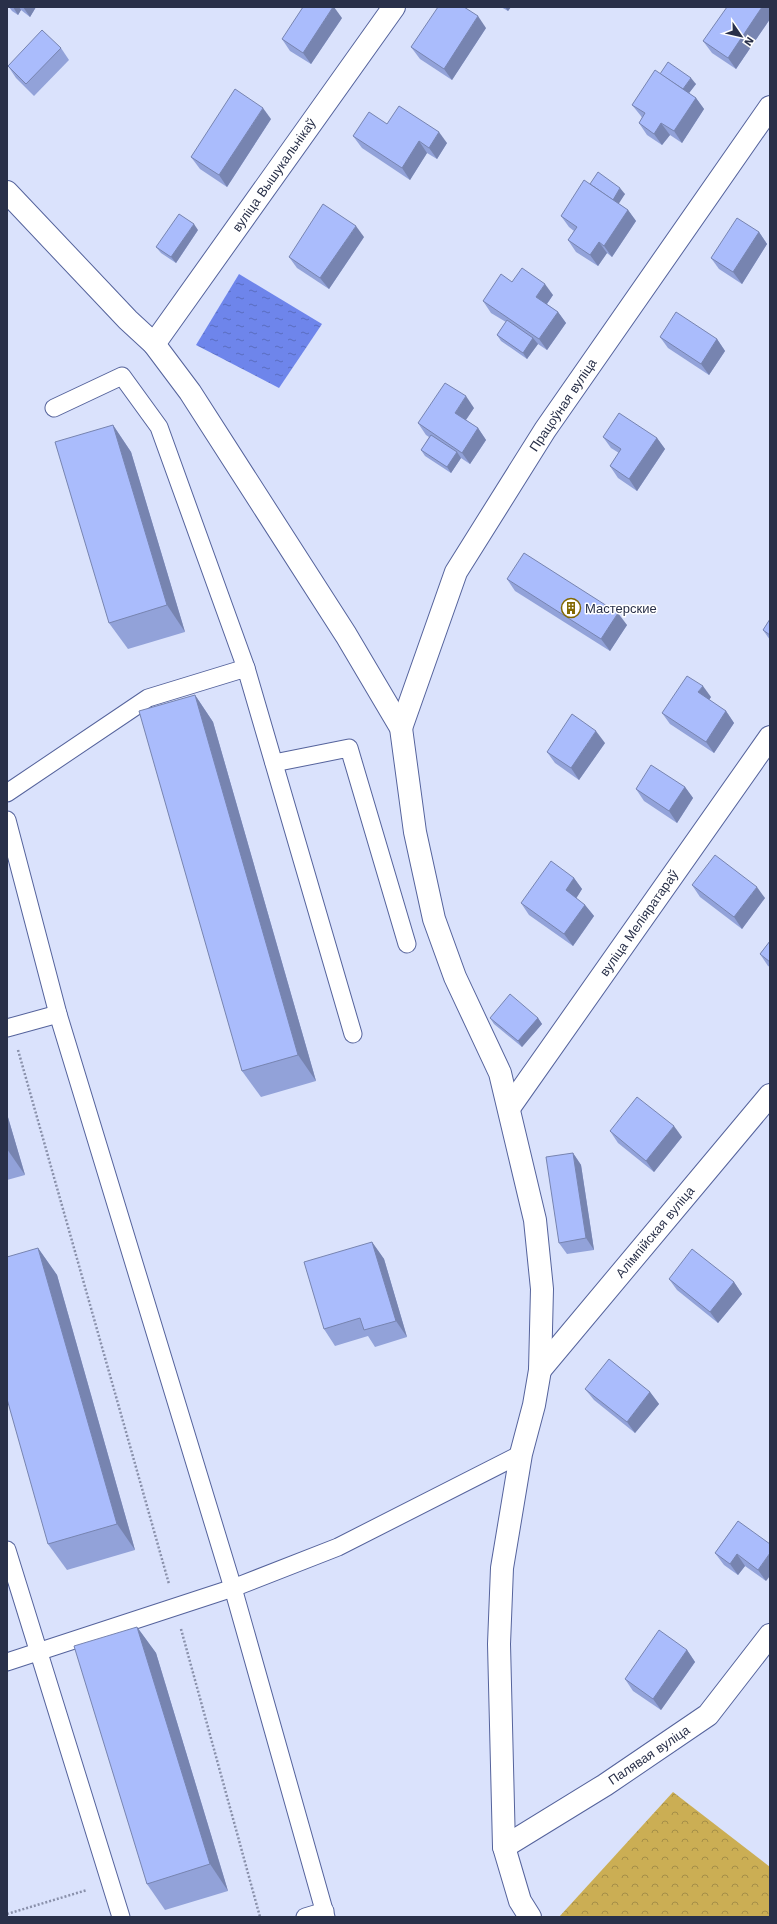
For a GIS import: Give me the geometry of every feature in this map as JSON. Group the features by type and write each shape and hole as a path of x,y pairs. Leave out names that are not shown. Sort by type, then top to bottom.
{"street":[{"name":"вуліца Вышукальнікаў","path":"154,344 394,7"},
{"name":"Працоўная вуліца","path":"401,728 456,572 545,430 770,107"},
{"path":"7,192 128,320 154,344 190,392 358,654 401,728 415,832 434,919 455,977 500,1073 535,1220 542,1289 540,1370 534,1405 521,1454 502,1568 499,1644 504,1847 520,1901 530,1917"},
{"name":"вуліца Меліяратараў","path":"509,1108 770,737"},
{"name":"Алімпійская вуліца","path":"540,1370 770,1095"},
{"name":"Палявая вуліца","path":"504,1847 605,1785 708,1715 770,1635"}],"lane":[{"path":"54,408 122,376 159,426 246,668 353,1034"},
{"path":"7,792 148,698 246,668"},
{"path":"274,764 349,748 406,944"},
{"path":"7,820 58,1014 233,1588 326,1914 305,1917"},
{"path":"9,1027 58,1014"},
{"path":"7,1662 233,1588 338,1547 521,1454"},
{"path":"7,1550 120,1917"}],"path":[{"path":"9,1027 175,1607 260,1917"},
{"path":"7,1914 110,1883"}],"green space":[{"path":"673,1792 770,1867 770,1917 559,1917"}],"water":[{"path":"239,274 322,324 279,388 196,345"}],"building":[{"path":"303,7 333,7 303,53 282,39"},
{"path":"438,7 464,7 478,16 444,69 411,47"},
{"path":"727,7 762,7 728,58 703,41"},
{"path":"42,30 61,48 26,84 8,66"},
{"path":"668,62 691,78 683,89 660,74"},
{"path":"655,70 696,98 674,131 661,123 654,134 639,123 645,113 632,105"},
{"path":"235,89 263,108 219,175 191,157"},
{"path":"399,106 439,132 429,148 419,141 402,168 353,136 369,112 387,124"},
{"path":"598,172 620,188 613,200 590,184"},
{"path":"584,180 628,210 604,246 599,242 590,255 568,240 577,227 561,216"},
{"path":"323,204 356,226 320,278 289,257"},
{"path":"179,214 194,224 171,257 156,247"},
{"path":"737,218 759,232 733,272 711,258"},
{"path":"522,268 545,284 536,297 558,312 539,339 483,301 501,274 512,282"},
{"path":"676,312 717,339 701,364 660,337"},
{"path":"507,320 533,338 523,353 497,335"},
{"path":"445,383 466,396 455,413 478,428 462,453 418,423"},
{"path":"619,413 657,438 629,479 610,466 621,449 603,437"},
{"path":"113,425 167,605 109,623 55,442"},
{"path":"431,435 457,452 447,467 421,450"},
{"name":"Мастерские","path":"524,553 618,613 601,639 507,579"},
{"path":"770,619 770,635 763,630"},
{"path":"687,676 703,686 698,692 726,711 706,742 662,713"},
{"path":"195,695 298,1055 242,1071 139,711"},
{"path":"572,714 596,731 571,768 547,752"},
{"path":"651,765 685,787 669,811 636,789"},
{"path":"715,855 757,887 734,917 692,885"},
{"path":"551,861 574,878 566,890 585,905 564,934 521,903"},
{"path":"770,941 770,962 760,954"},
{"path":"510,994 538,1018 518,1041 490,1018"},
{"path":"637,1097 674,1126 646,1161 610,1131"},
{"path":"573,1153 586,1238 559,1243 546,1157"},
{"path":"372,1242 396,1321 364,1330 360,1318 324,1329 304,1262"},
{"path":"38,1248 117,1524 48,1544 7,1399 7,1257"},
{"path":"692,1249 734,1282 710,1312 669,1279"},
{"path":"609,1359 650,1392 627,1422 585,1389"},
{"path":"738,1521 770,1544 770,1553 758,1570 737,1554 730,1564 715,1553"},
{"path":"137,1627 210,1864 147,1884 74,1646"},
{"path":"659,1630 687,1650 653,1699 625,1679"}],"place":[{"name":"Мастерские","path":"571,608"}]}
